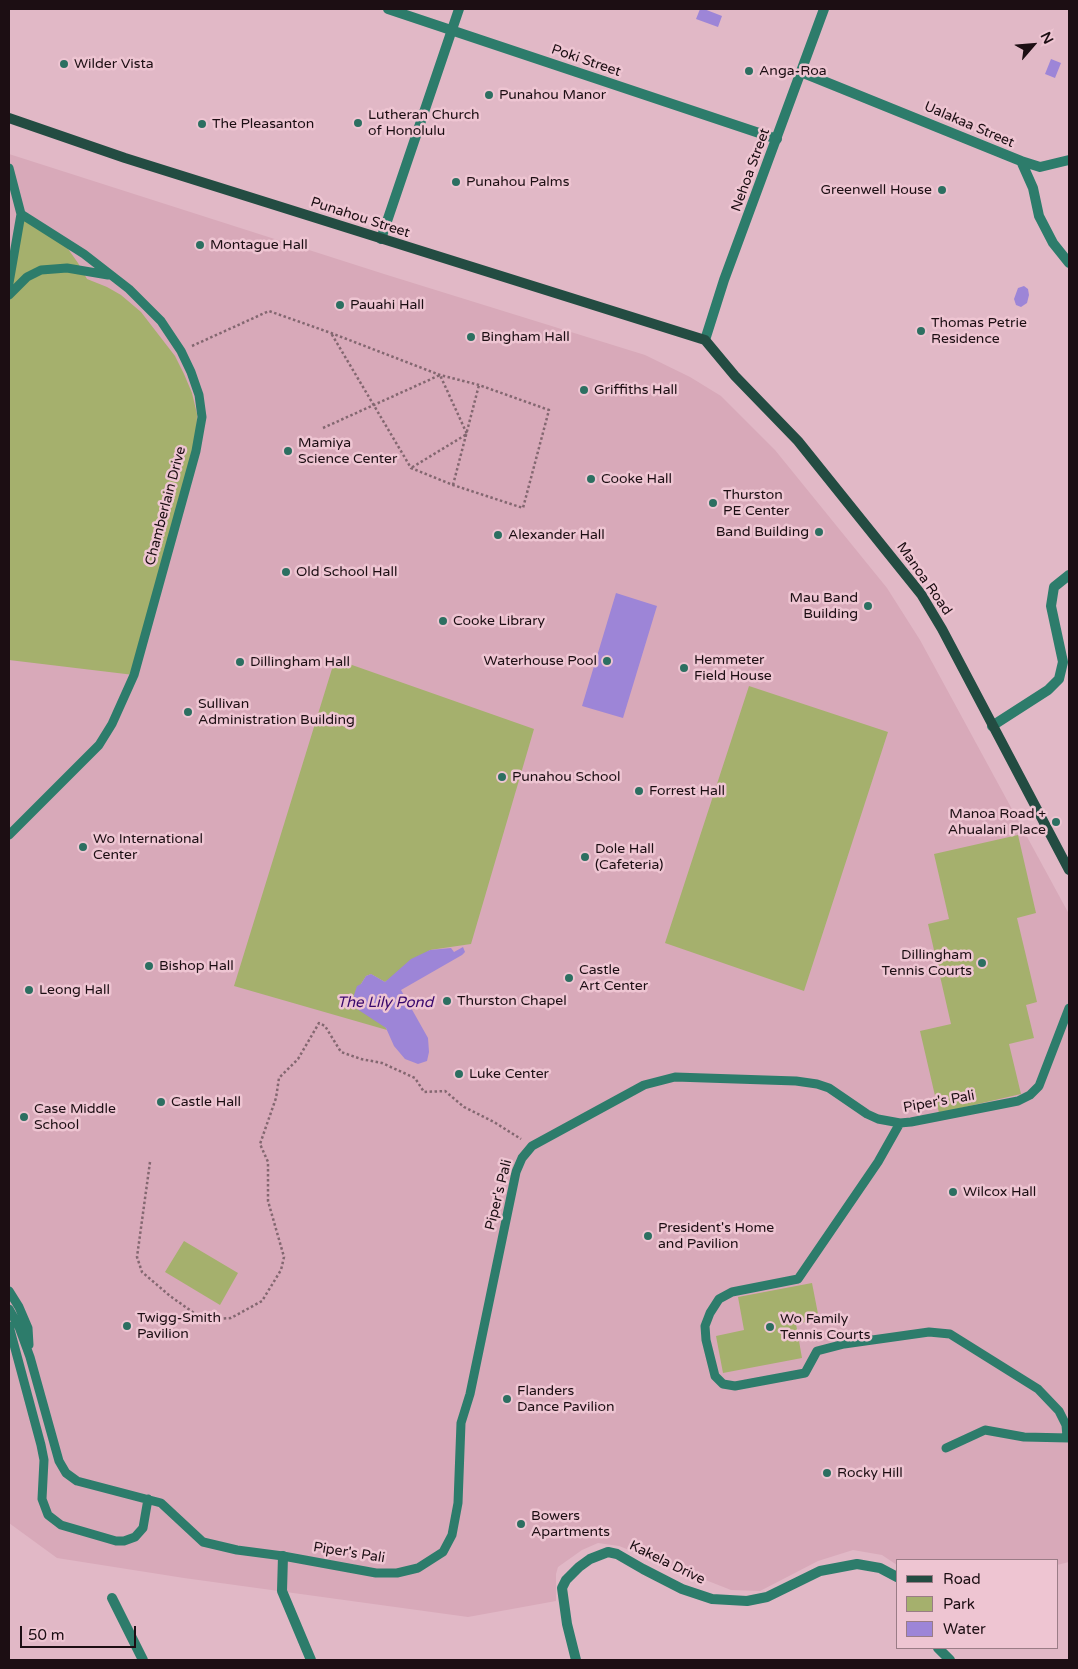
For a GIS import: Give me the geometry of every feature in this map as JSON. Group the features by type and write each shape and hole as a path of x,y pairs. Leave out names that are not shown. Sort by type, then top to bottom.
{"main road":[{"name":"Punahou Street","path":"9,118 125,158 705,340"},
{"name":"Manoa Road","path":"705,340 735,376 798,441 921,594 942,629 1069,870"}],"street":[{"name":"Poki Street","path":"388,9 777,139"},
{"path":"381,239 459,9"},
{"name":"Nehoa Street","path":"705,340 724,280 824,9"},
{"name":"Ualakaa Street","path":"801,72 1021,161 1032,188 1039,216 1053,243 1069,263"},
{"path":"1021,161 1040,167 1059,164 1069,160"},
{"path":"992,726 1048,690 1058,679 1063,662 1051,606 1054,587 1069,576"},
{"name":"Kakela Drive","path":"576,1660 567,1624 562,1588 566,1580 579,1567 590,1559 608,1552 617,1554 682,1589 712,1599 747,1601 767,1597 820,1571 857,1564 880,1568 896,1576"},
{"path":"283,1556 282,1591 311,1660"},
{"path":"112,1598 143,1660"},
{"path":"939,1649 950,1660"}],"lane":[{"path":"9,168 21,214 9,283"},
{"name":"Chamberlain Drive","path":"10,832 99,745 112,724 134,675 196,451 202,417 199,395 191,372 181,351 161,321 129,289 84,254 21,214"},
{"path":"9,295 27,277 41,270 67,268 112,276"},
{"name":"Piper's Pali","path":"9,1309 19,1327 30,1357 59,1461 66,1473 77,1481 161,1504 203,1542 237,1550 283,1556 376,1573 397,1573 418,1568 443,1552 452,1535 458,1503 461,1423 470,1394 516,1172 522,1158 532,1146 644,1085 675,1076 796,1081 817,1084 829,1088 867,1114 878,1119 900,1123 1018,1101 1030,1096 1039,1086 1069,1008"},
{"path":"900,1123 878,1162 798,1279 732,1292 719,1299 710,1313 705,1326 706,1340 715,1376 723,1384 734,1386 805,1374 817,1351 844,1344 929,1332 950,1334 1038,1389 1059,1411 1066,1425 1068,1438 1024,1437 985,1430 946,1448"},
{"path":"9,1291 19,1307 28,1328 30,1357"},
{"path":"9,1326 41,1445 44,1460 43,1503 48,1515 61,1525 116,1541 124,1541 134,1536 143,1528 148,1499"}],"path":[{"path":"181,351 269,311 331,333 440,375 479,385 549,410 523,508 453,485 411,468 331,333"},
{"path":"323,428 440,375"},
{"path":"440,375 467,434"},
{"path":"453,485 479,385"},
{"path":"411,468 467,434"},
{"path":"150,1162 137,1257 142,1272 170,1296 204,1320 231,1318 262,1302 281,1270 284,1257 268,1201 268,1162 260,1144 276,1098 279,1078 298,1059 319,1023 325,1026 342,1052 361,1059 382,1063 415,1078 424,1092 445,1091 464,1107 494,1122 532,1146"}],"shaded area":[{"name":"Punahou School","path":"9,154 645,355 690,377 721,396 775,450 887,588 920,640 1069,914 1069,1562 1058,1565 1058,1559 896,1559 896,1564 882,1555 853,1550 818,1561 760,1591 731,1590 619,1546 598,1543 582,1550 558,1567 556,1574 556,1601 468,1617 184,1578 57,1558 9,1523"}],"green space":[{"path":"21,214 66,246 87,279 121,295 141,312 175,356 192,393 197,414 196,451 134,675 9,660 9,283"},
{"path":"335,659 534,729 471,944 430,950 385,982 371,974 366,976 361,984 387,1030 234,986"},
{"path":"749,686 888,732 804,991 665,943"},
{"name":"Dillingham Tennis Courts","path":"1018,835 1036,913 1017,918 1037,1002 1026,1005 1034,1038 1009,1044 1021,1094 939,1113 920,1031 951,1024 928,924 949,919 934,854"},
{"path":"184,1241 238,1273 220,1305 165,1272"},
{"name":"Wo Family Tennis Courts","path":"812,1283 819,1319 796,1324 802,1358 723,1373 716,1336 744,1330 738,1297"}],"water":[{"path":"700,9 722,16 718,27 696,19"},
{"path":"1051,59 1061,63 1055,78 1045,74"},
{"path":"1024,286 1028,289 1029,295 1027,303 1021,307 1016,305 1014,299 1018,288"},
{"path":"616,593 657,606 623,718 582,706"},
{"name":"The Lily Pond","path":"463,947 465,952 462,955 401,990 428,1038 429,1052 427,1061 418,1064 405,1059 394,1046 386,1028 354,1007 354,995 357,986 361,984 366,976 371,974 385,982 411,959 430,950 451,948 454,952"}],"place":[{"name":"Wilder Vista","path":"64,64"},
{"name":"Anga-Roa","path":"749,71"},
{"name":"Punahou Manor","path":"489,95"},
{"name":"Lutheran Church of Honolulu","path":"358,123"},
{"name":"The Pleasanton","path":"202,124"},
{"name":"Punahou Palms","path":"456,182"},
{"name":"Greenwell House","path":"942,190"},
{"name":"Montague Hall","path":"200,245"},
{"name":"Pauahi Hall","path":"340,305"},
{"name":"Thomas Petrie Residence","path":"921,331"},
{"name":"Bingham Hall","path":"471,337"},
{"name":"Griffiths Hall","path":"584,390"},
{"name":"Mamiya Science Center","path":"288,451"},
{"name":"Cooke Hall","path":"591,479"},
{"name":"Thurston PE Center","path":"713,503"},
{"name":"Band Building","path":"819,532"},
{"name":"Alexander Hall","path":"498,535"},
{"name":"Old School Hall","path":"286,572"},
{"name":"Mau Band Building","path":"868,606"},
{"name":"Cooke Library","path":"443,621"},
{"name":"Waterhouse Pool","path":"607,661"},
{"name":"Dillingham Hall","path":"240,662"},
{"name":"Hemmeter Field House","path":"684,668"},
{"name":"Sullivan Administration Building","path":"188,712"},
{"name":"Punahou School","path":"502,777"},
{"name":"Forrest Hall","path":"639,791"},
{"name":"Manoa Road + Ahualani Place","path":"1056,822"},
{"name":"Wo International Center","path":"83,847"},
{"name":"Dole Hall (Cafeteria)","path":"585,857"},
{"name":"Dillingham Tennis Courts","path":"982,963"},
{"name":"Bishop Hall","path":"149,966"},
{"name":"Castle Art Center","path":"569,978"},
{"name":"Leong Hall","path":"29,990"},
{"name":"Thurston Chapel","path":"447,1001"},
{"name":"Luke Center","path":"459,1074"},
{"name":"Castle Hall","path":"161,1102"},
{"name":"Case Middle School","path":"24,1117"},
{"name":"Wilcox Hall","path":"953,1192"},
{"name":"President's Home and Pavilion","path":"648,1236"},
{"name":"Twigg-Smith Pavilion","path":"127,1326"},
{"name":"Wo Family Tennis Courts","path":"770,1327"},
{"name":"Flanders Dance Pavilion","path":"507,1399"},
{"name":"Rocky Hill","path":"827,1473"},
{"name":"Bowers Apartments","path":"521,1524"}]}
